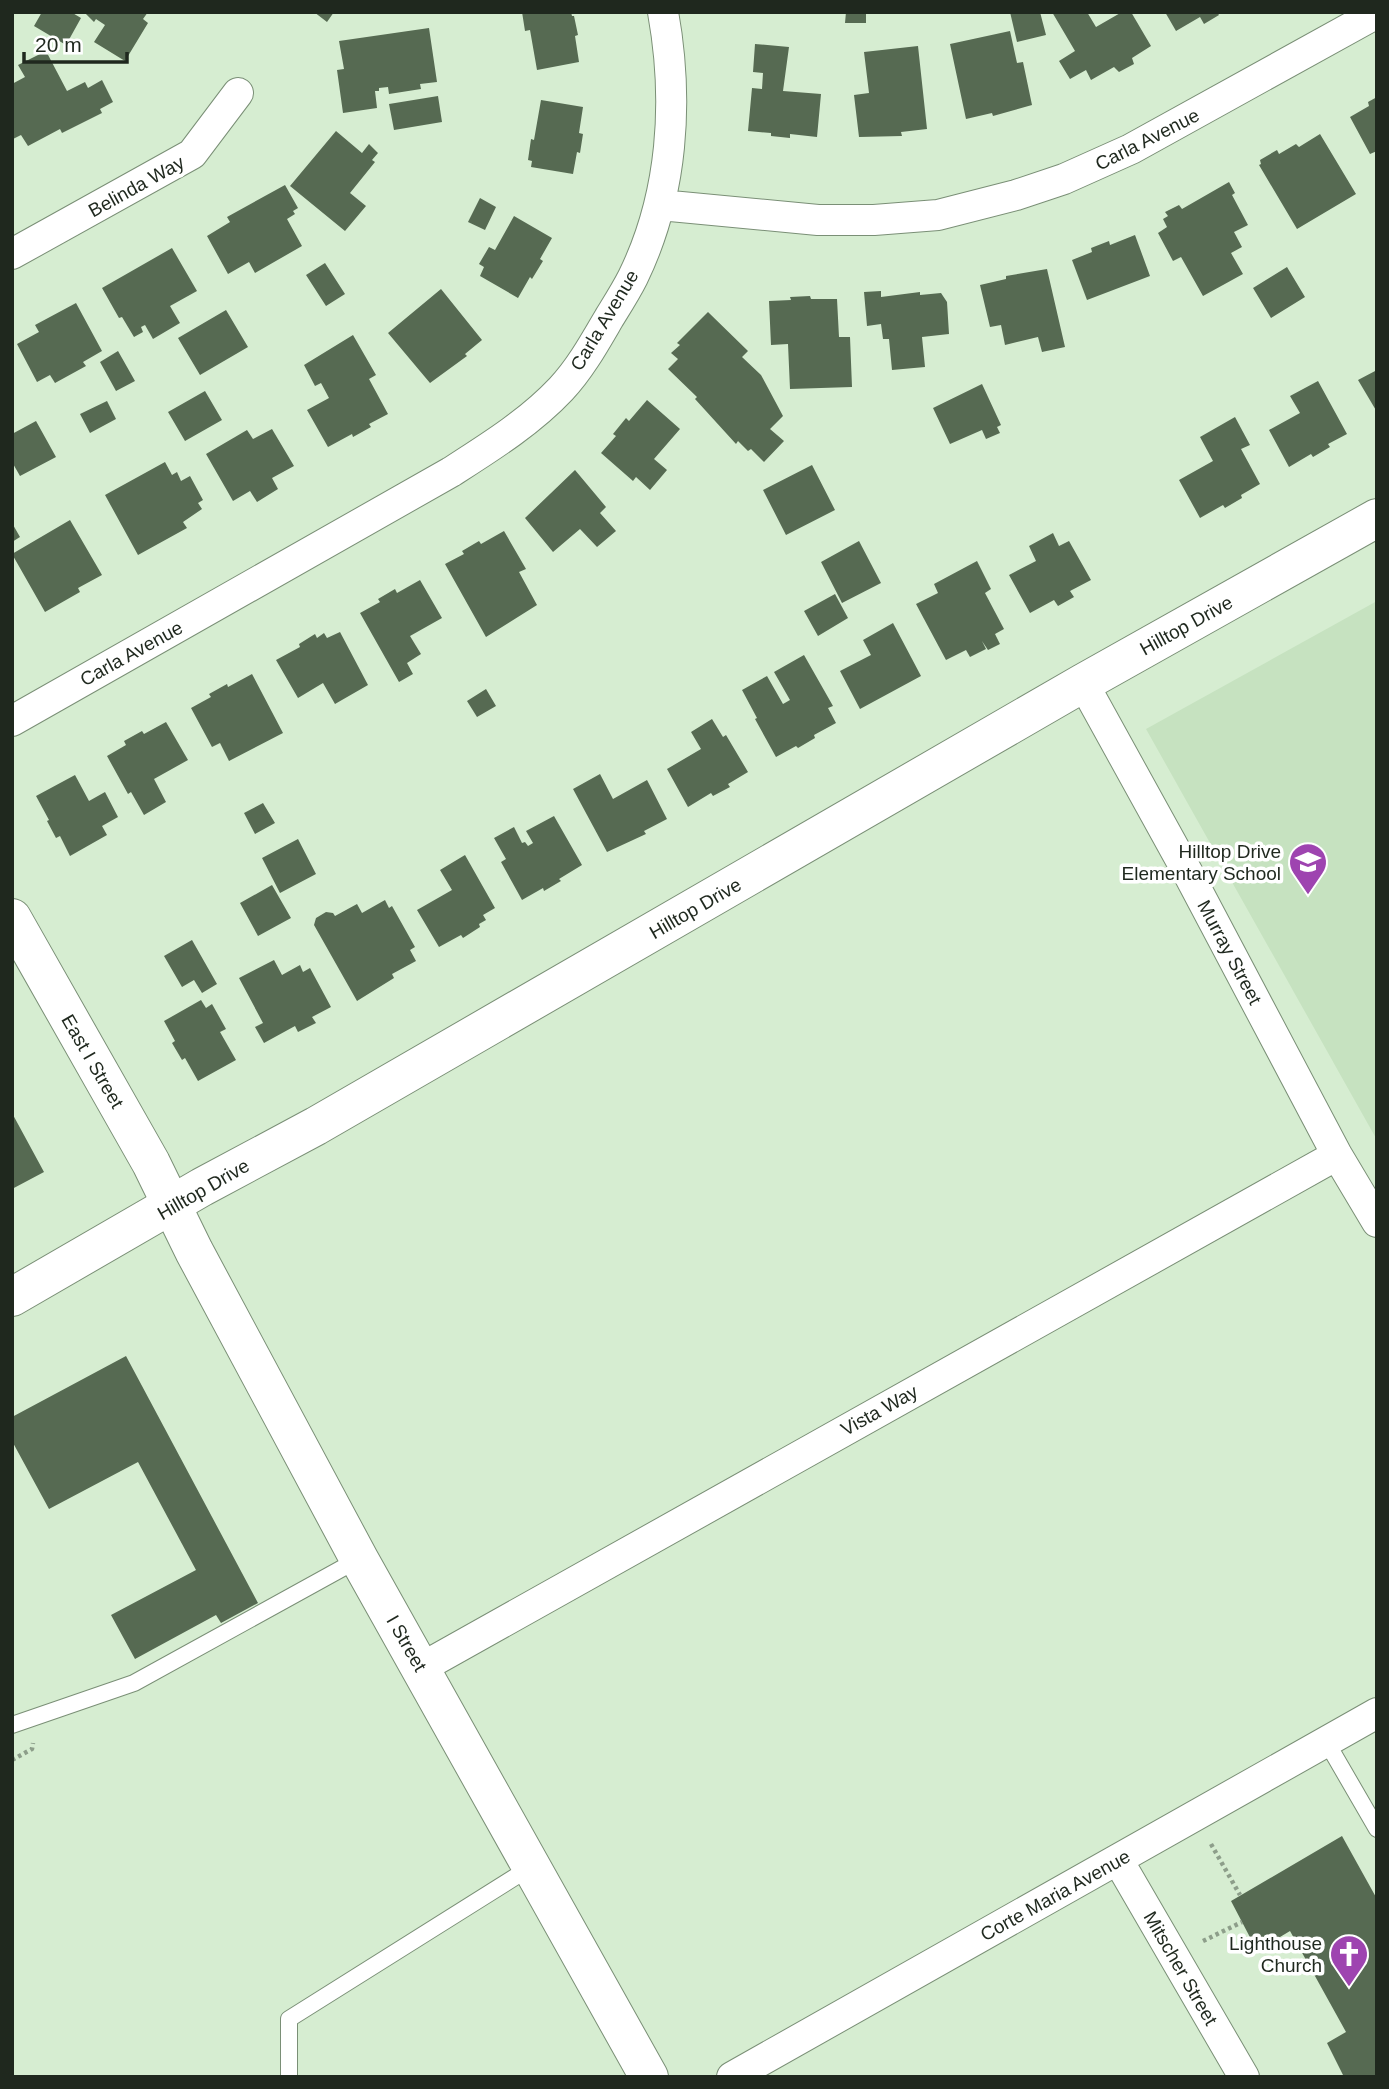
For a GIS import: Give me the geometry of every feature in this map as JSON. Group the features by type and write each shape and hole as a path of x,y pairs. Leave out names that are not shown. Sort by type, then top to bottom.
{"main road":[{"name":"Hilltop Drive","path":"12,1297 316,1126 1083,684 1377,518"},
{"name":"East I Street","path":"12,918 173,1206"},
{"name":"I Street","path":"173,1206 194,1251 359,1559 647,2076"}],"street":[{"path":"660,205 670,149 671,67 663,12"},
{"name":"Carla Avenue","path":"12,720 452,472 508,435 562,388 598,336 633,277 660,205 818,220 874,220 938,215 1016,195 1064,179 1131,149 1377,13"},
{"name":"Belinda Way","path":"12,254 192,154 238,93"},
{"name":"Murray Street","path":"1083,684 1337,1155 1377,1222"},
{"name":"Vista Way","path":"421,1668 1337,1155"},
{"name":"Corte Maria Avenue","path":"732,2077 1377,1713"},
{"name":"Mitscher Street","path":"1118,1860 1244,2077"}],"lane":[{"path":"12,1725 134,1683 359,1559"},
{"path":"1326,1741 1377,1829"},
{"path":"289,2077 289,2019 532,1866"}],"path":[{"path":"12,1760 32,1749"},
{"path":"1196,1816 1240,1895"},
{"path":"1174,1955 1242,1922"}],"shaded area":[{"name":"Hilltop Drive Elementary School","path":"1377,601 1377,1140 1146,729"}],"building":[{"path":"42,12 71,12 81,18 66,45 34,26"},
{"path":"84,12 148,12 143,19 148,23 125,61 94,42 105,25 96,19 94,22"},
{"path":"314,12 334,12 327,22"},
{"path":"522,12 571,12 578,35 575,36 579,62 537,70 530,30 525,31"},
{"path":"846,12 866,12 866,23 845,23"},
{"path":"1010,12 1040,12 1046,35 1017,42"},
{"path":"1052,12 1087,12 1096,27 1122,12 1131,12 1151,46 1132,58 1134,64 1119,72 1114,67 1091,80 1086,70 1070,79 1059,61 1075,51"},
{"path":"1165,12 1217,12 1219,15 1204,24 1200,17 1176,31"},
{"path":"429,28 437,82 420,84 421,89 389,94 388,87 379,88 379,91 375,91 377,108 343,113 337,70 344,69 339,41"},
{"path":"1010,31 1017,63 1023,62 1032,105 993,116 992,113 966,119 950,44"},
{"path":"755,44 789,47 783,91 821,94 817,137 790,134 790,138 748,131 752,88 762,89 763,73 753,72"},
{"path":"918,46 927,129 901,132 902,136 859,137 854,95 869,93 864,52"},
{"path":"46,51 67,91 85,82 88,88 102,80 113,102 100,109 102,113 62,133 60,129 28,146 21,135 13,139 12,137 12,84 25,77 18,65"},
{"path":"438,96 442,122 394,130 389,104"},
{"path":"1377,97 1377,151 1370,154 1350,117 1369,106 1368,102"},
{"path":"541,100 583,107 579,133 583,134 573,174 531,167 532,161 528,160 531,139 534,140"},
{"path":"336,131 362,153 369,144 378,153 372,160 375,162 350,193 366,206 345,231 290,186"},
{"path":"1320,134 1356,194 1297,229 1259,165 1260,160 1277,150 1279,154 1296,144 1299,147"},
{"path":"1229,182 1235,193 1232,195 1248,225 1234,232 1242,247 1231,253 1243,274 1203,296 1181,257 1173,261 1158,233 1167,227 1163,219 1168,216 1165,212 1179,205 1182,209"},
{"path":"285,185 298,208 293,211 295,214 287,219 302,246 255,273 249,262 228,274 207,236 230,222 227,217"},
{"path":"480,198 496,207 485,230 468,222"},
{"path":"514,216 552,238 540,259 543,261 518,298 480,276 484,267 479,264 489,247 495,250"},
{"path":"1135,235 1150,276 1087,300 1072,260 1092,252 1091,248 1109,241 1110,245"},
{"path":"172,248 197,291 170,306 180,323 153,339 145,325 141,327 143,332 134,337 122,317 119,318 102,288"},
{"path":"325,263 345,294 326,306 306,275"},
{"path":"1287,267 1305,297 1271,318 1253,288"},
{"path":"1047,269 1065,347 1042,352 1038,337 1005,345 1001,325 990,327 980,285 1006,279 1006,276"},
{"path":"441,289 482,340 465,354 467,356 430,383 388,333"},
{"path":"881,291 881,297 920,292 920,295 941,293 947,302 949,334 922,337 925,367 892,370 889,339 883,339 881,324 867,326 864,292"},
{"path":"810,296 811,299 837,299 839,337 850,337 852,387 790,389 788,344 771,345 769,301"},
{"path":"76,303 102,351 83,362 86,366 55,383 50,375 37,382 17,344 39,332 35,325"},
{"path":"226,310 248,347 200,375 178,338"},
{"path":"708,312 748,351 742,357 761,375 783,416 770,429 784,441 764,462 751,449 748,451 738,441 736,444 695,399 697,397 668,369 678,359 671,353 680,345 677,343"},
{"path":"353,335 376,375 369,379 388,414 353,437 352,434 328,447 307,410 329,398 321,383 315,386 304,365"},
{"path":"118,351 135,381 116,391 100,362"},
{"path":"1377,370 1377,412 1358,380"},
{"path":"1318,381 1347,434 1328,444 1330,447 1313,457 1311,454 1289,467 1269,430 1300,413 1290,396"},
{"path":"982,384 1001,425 997,427 1000,433 986,439 982,430 950,444 933,408"},
{"path":"205,391 222,420 185,441 168,412"},
{"path":"647,400 680,429 654,459 667,470 650,490 636,477 633,481 601,453 616,436 613,434 626,418 629,421"},
{"path":"107,401 116,419 90,433 80,414"},
{"path":"1235,417 1250,445 1241,449 1260,484 1225,508 1223,505 1200,518 1179,480 1213,461 1200,437"},
{"path":"36,421 56,457 20,476 12,462 12,434"},
{"path":"272,429 294,466 272,478 278,489 257,502 250,491 233,501 206,454 247,430 253,439"},
{"path":"165,462 172,475 177,472 181,481 190,476 203,500 198,503 202,509 183,522 187,528 138,555 105,495"},
{"path":"812,465 835,510 786,535 763,490"},
{"path":"575,470 606,507 600,513 616,531 597,547 580,529 553,552 525,518"},
{"path":"70,520 102,575 78,588 80,592 45,612 12,554"},
{"path":"12,523 20,537 12,542"},
{"path":"504,531 526,569 519,572 537,605 486,637 445,564 464,554 462,551 479,541 481,544"},
{"path":"1053,533 1059,546 1069,541 1091,580 1070,591 1074,597 1058,606 1054,600 1030,613 1009,575 1036,561 1029,546"},
{"path":"859,541 881,583 842,603 821,562"},
{"path":"977,561 991,589 985,593 1004,629 995,634 1000,644 988,650 982,641 986,649 970,657 966,650 946,660 916,604 938,593 934,584"},
{"path":"420,580 442,618 410,636 421,654 407,663 413,674 399,682 360,613 380,602 378,599 395,589 397,593"},
{"path":"835,594 848,618 818,636 804,611"},
{"path":"893,623 921,676 860,709 840,671 871,655 863,640"},
{"path":"340,632 368,685 335,704 323,683 298,698 276,660 300,647 299,644 315,634 317,638 324,633 327,638"},
{"path":"804,655 833,706 828,708 836,723 798,748 796,746 776,757 742,690 767,676 783,704 790,700 774,672"},
{"path":"252,674 283,733 229,761 220,743 212,747 191,708 211,697 209,694"},
{"path":"486,689 496,706 477,717 467,701"},
{"path":"712,719 723,737 726,735 748,772 728,784 730,787 713,796 711,793 688,807 667,769 701,749 691,732"},
{"path":"166,722 188,760 154,779 166,802 144,815 131,792 128,794 107,756 126,745 124,741"},
{"path":"600,774 613,799 647,780 667,819 644,831 646,834 607,852 573,789"},
{"path":"75,775 89,801 105,792 118,817 102,826 107,835 70,856 60,836 56,838 36,796"},
{"path":"263,803 275,823 255,834 244,813"},
{"path":"554,816 582,865 544,891 543,888 522,900 501,862 506,859 494,838 514,827 522,843 525,842 528,846 533,843 526,831"},
{"path":"298,839 316,874 280,893 262,858"},
{"path":"465,855 495,908 483,915 486,920 479,924 480,927 463,938 461,935 439,947 417,910 452,890 440,870"},
{"path":"272,885 291,918 258,936 240,903"},
{"path":"385,900 389,908 392,906 415,947 410,950 416,961 392,974 394,978 357,1001 314,925 316,918 326,912 335,916 357,904 362,913"},
{"path":"192,940 217,984 202,993 194,980 182,987 164,956"},
{"path":"274,960 282,975 300,965 303,972 310,968 331,1007 312,1017 316,1023 298,1032 295,1026 264,1043 255,1027 263,1023 239,978"},
{"path":"201,1000 206,1008 212,1004 226,1029 220,1032 236,1060 198,1081 185,1058 182,1060 172,1043 175,1041 164,1021"},
{"path":"12,1113 44,1172 12,1189"},
{"path":"126,1356 258,1603 221,1623 216,1615 135,1659 111,1615 196,1570 138,1462 49,1509 12,1441 12,1417"},
{"name":"Lighthouse Church","path":"1342,1836 1377,1899 1377,2075 1374,2077 1344,2077 1327,2043 1346,2032 1290,1931 1275,1940 1271,1935 1253,1943 1231,1901"}],"place":[{"name":"Hilltop Drive Elementary School","path":"1308,896"},
{"name":"Lighthouse Church","path":"1349,1988"}]}
